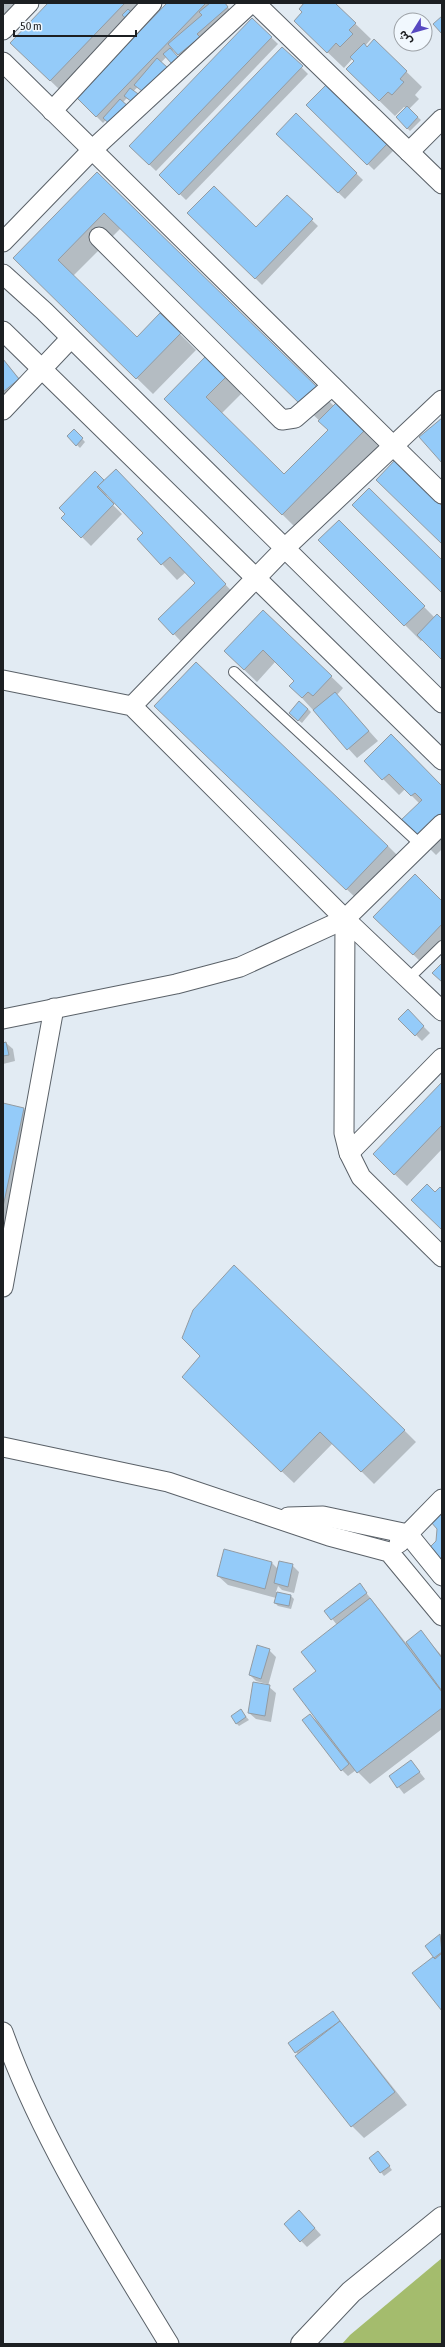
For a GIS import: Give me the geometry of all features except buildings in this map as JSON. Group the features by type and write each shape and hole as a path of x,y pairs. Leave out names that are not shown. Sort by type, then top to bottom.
{"street":[{"path":"3,30 29,3"},
{"path":"52,111 152,3"},
{"path":"3,242 92,150 251,3"},
{"path":"255,3 442,184"},
{"path":"3,62 442,494"},
{"path":"409,152 442,119"},
{"path":"99,237 282,420 295,418 332,386"},
{"path":"3,274 71,338 442,703"},
{"path":"3,331 258,578 442,760"},
{"path":"3,410 71,338"},
{"path":"132,706 258,578 285,548 442,400"},
{"path":"3,680 132,706 345,919 442,1011"},
{"path":"3,1018 176,984 240,967 345,919 442,824"},
{"path":"345,919 344,1133 349,1153 361,1176 442,1257"},
{"path":"3,1286 54,1008"},
{"path":"349,1153 442,1058"},
{"path":"3,1447 168,1482 329,1536 389,1552 442,1616"},
{"path":"389,1552 442,1499"},
{"path":"277,1518 324,1516 408,1534 442,1576"},
{"path":"3,2032 13,2061 73,2187 169,2344"},
{"path":"302,2344 351,2292 442,2218"}],"lane":[{"path":"234,672 421,845"},
{"path":"408,980 442,946"}],"green space":[{"path":"442,2258 442,2344 342,2344 350,2335"}]}
